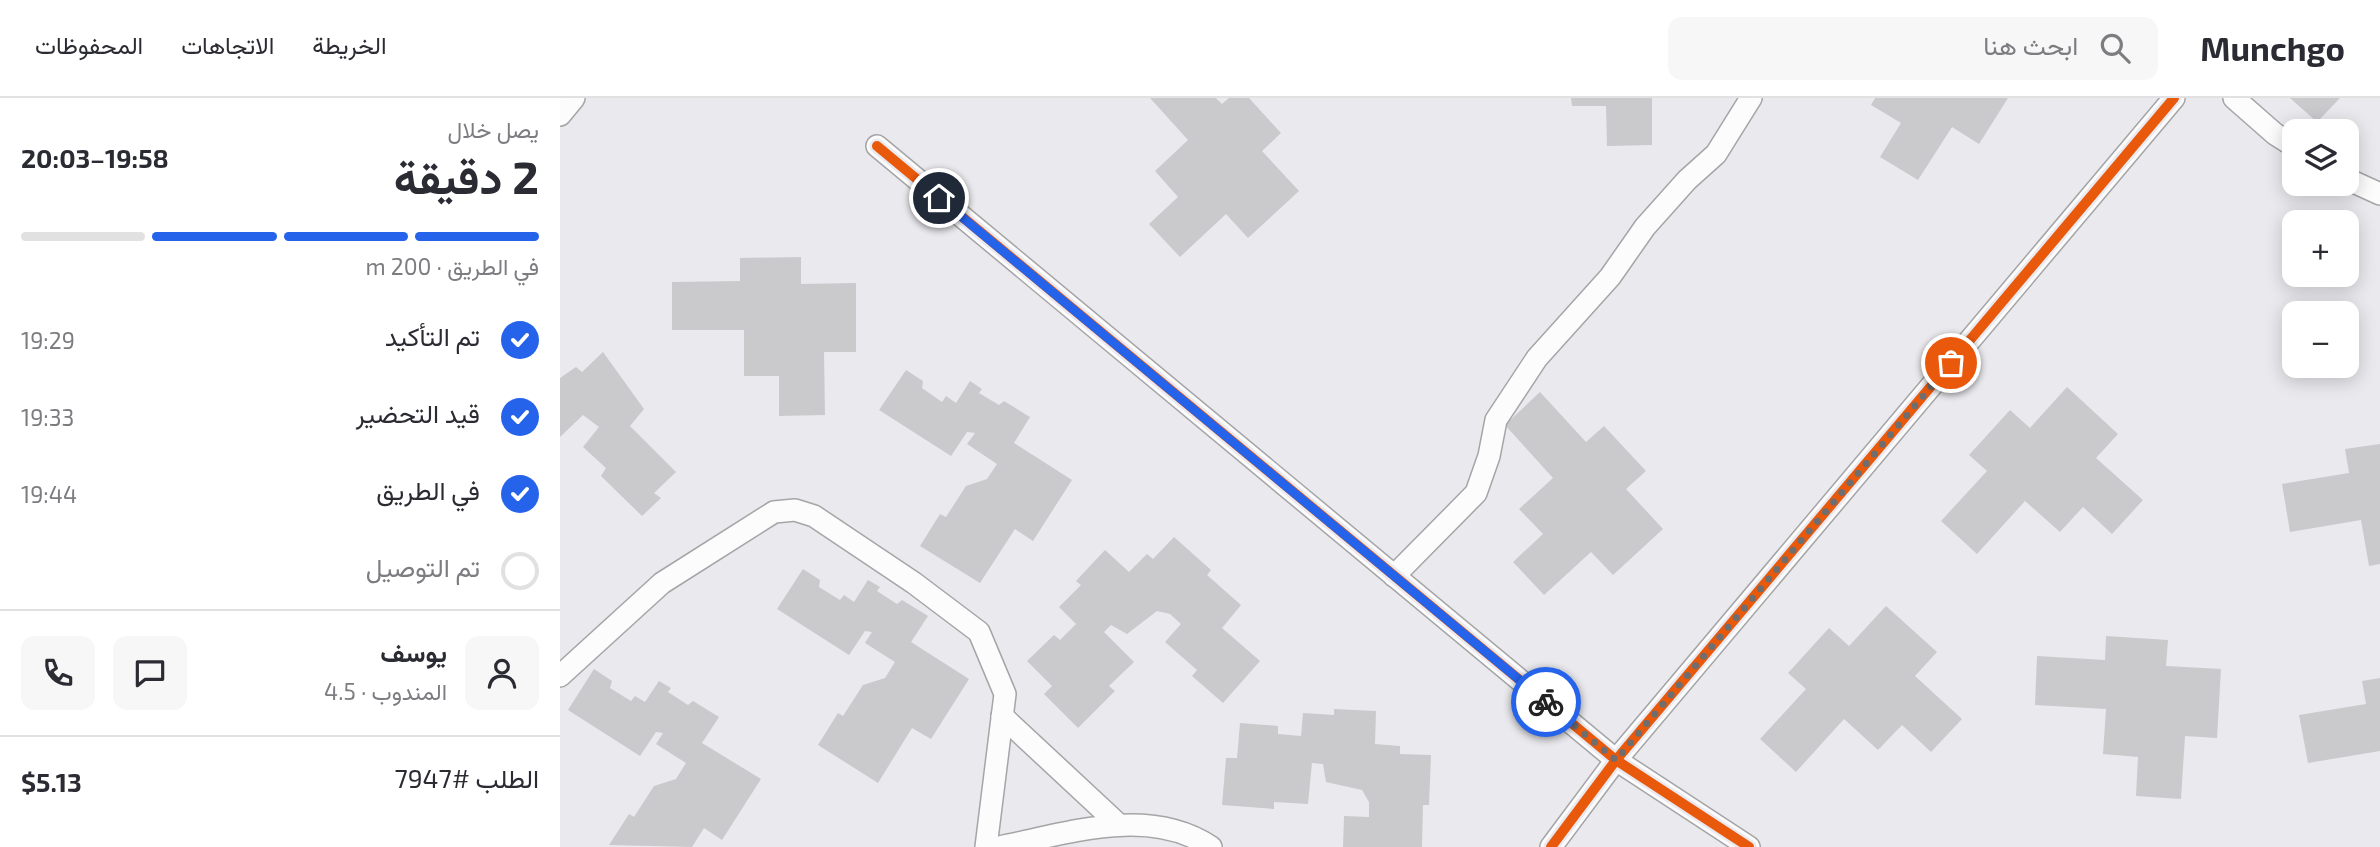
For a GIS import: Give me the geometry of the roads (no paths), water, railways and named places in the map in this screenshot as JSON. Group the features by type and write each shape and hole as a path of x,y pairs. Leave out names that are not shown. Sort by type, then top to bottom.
{"street":[{"path":"560,115 574,98"},
{"path":"1394,576 1476,493 1489,456 1496,420 1537,358 1609,277 1645,227 1687,180 1716,154 1751,98"},
{"path":"1551,847 1616,760 2174,98"},
{"path":"2234,98 2282,138"},
{"path":"877,146 1616,760 1749,847"},
{"path":"2359,184 2380,194"},
{"path":"560,676 662,583 774,512 795,510 814,516 892,568 979,632 1005,694 986,847"},
{"path":"1002,716 1118,824"},
{"path":"999,847 1118,824 1163,828 1211,847"}]}
